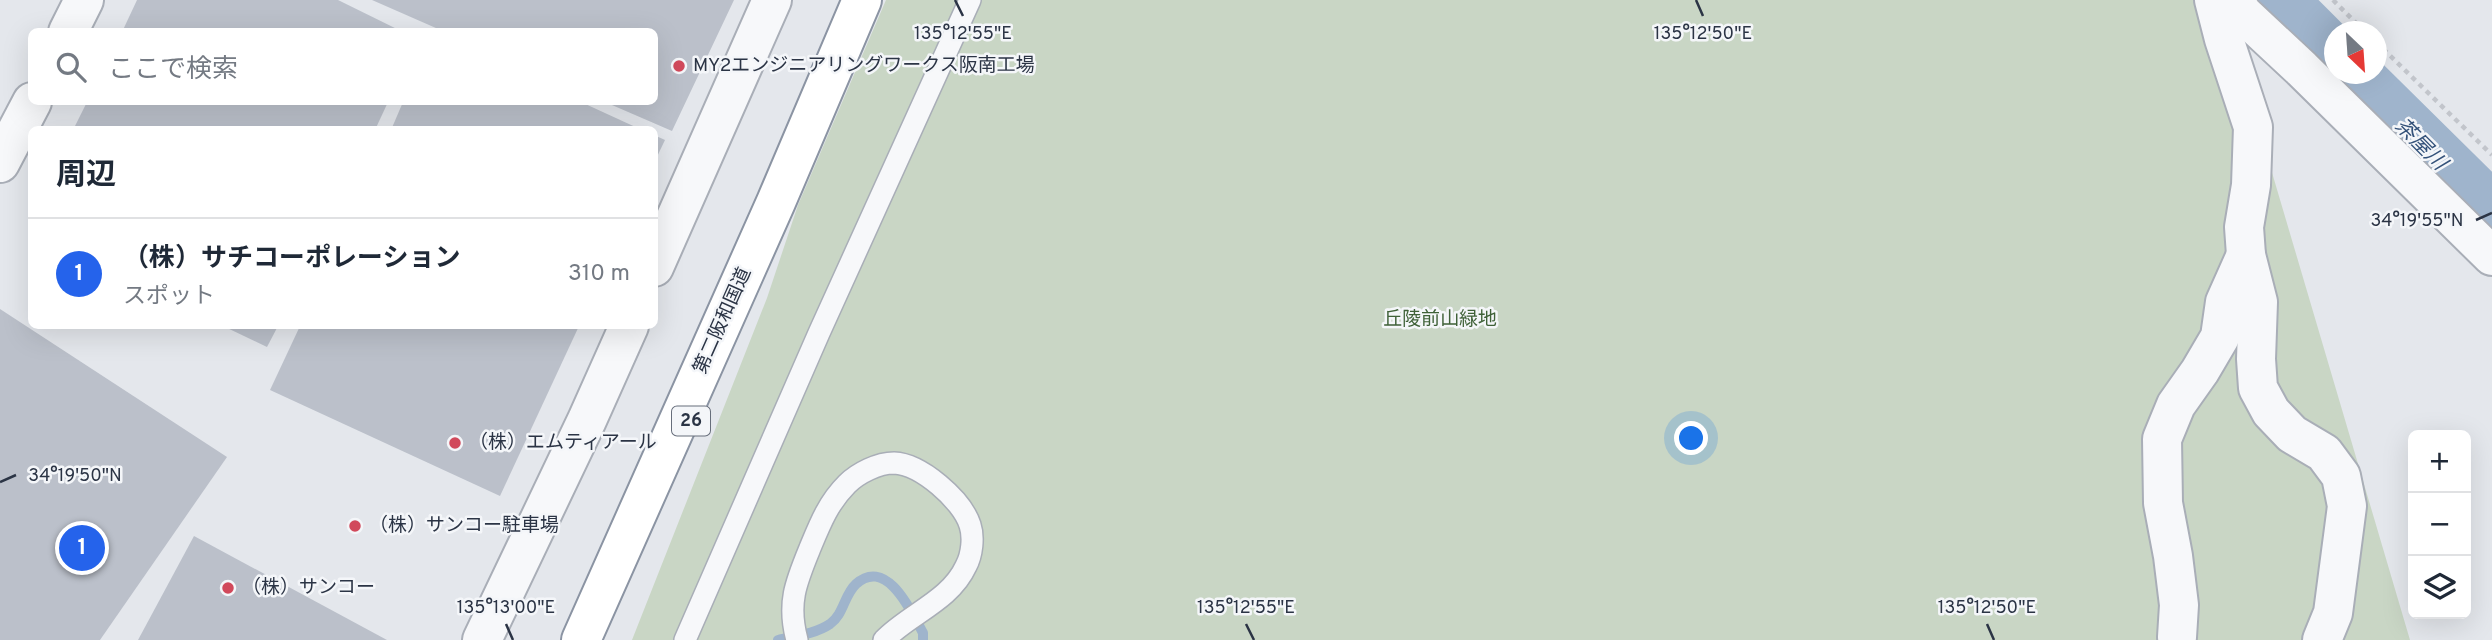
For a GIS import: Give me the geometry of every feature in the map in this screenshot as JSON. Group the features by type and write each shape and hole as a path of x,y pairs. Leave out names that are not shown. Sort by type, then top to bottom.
{"highway":[{"name":"第二阪和国道","path":"581,640 862,0"},
{"name":"26","path":"607,640 776,201"}],"street":[{"path":"70,28 84,0"},
{"path":"658,258 772,0"},
{"path":"2214,0 2227,50 2253,127 2251,184 2244,227 2246,255 2258,302 2258,388 2271,412 2292,434 2324,453 2342,476 2347,506 2333,612 2322,640"},
{"path":"2234,0 2243,14 2492,256"},
{"path":"0,163 30,105"},
{"path":"2177,637 2179,605 2163,503 2162,439 2176,405 2220,337 2225,302 2246,255"},
{"path":"482,640 628,329"}],"lane":[{"path":"685,640 819,333 970,0"},
{"path":"795,631 792,598 828,506 849,482 878,465 897,463 912,468 937,483 956,501 970,525 972,547 967,566 951,589 890,634"}],"path":[{"path":"2333,0 2354,21"},
{"path":"2387,53 2492,155"}],"green space":[{"name":"丘陵前山緑地","path":"886,0 2234,0 2232,37 2410,640 632,640 767,298 798,205"}],"building":[{"path":"137,0 338,0 395,28 124,28"},
{"name":"MY2エンジニアリングワークス阪南工場","path":"372,0 734,0 672,131 612,105 658,105 658,28 436,28"},
{"path":"86,105 387,105 377,126 75,126"},
{"path":"402,105 588,105 633,126 393,126"},
{"path":"658,137 665,140 658,155"},
{"path":"0,309 227,457 100,640 0,640"},
{"path":"229,329 276,329 267,347"},
{"name":"（株）エムティアール","path":"299,329 578,329 500,496 270,390"},
{"name":"（株）サンコー","path":"194,536 387,640 138,640"}],"waterway":[{"name":"茶屋川","path":"2274,0 2324,50"},
{"name":"茶屋川","path":"2358,84 2492,216"},
{"path":"778,640 830,624 856,584 867,577 878,577 897,590 923,633 923,640"}],"place":[{"name":"MY2エンジニアリングワークス阪南工場","path":"679,66"},
{"name":"（株）エムティアール","path":"455,443"},
{"name":"（株）サンコー駐車場","path":"355,526"},
{"name":"（株）サチコーポレーション","path":"82,548"},
{"name":"（株）サンコー","path":"228,588"}]}
